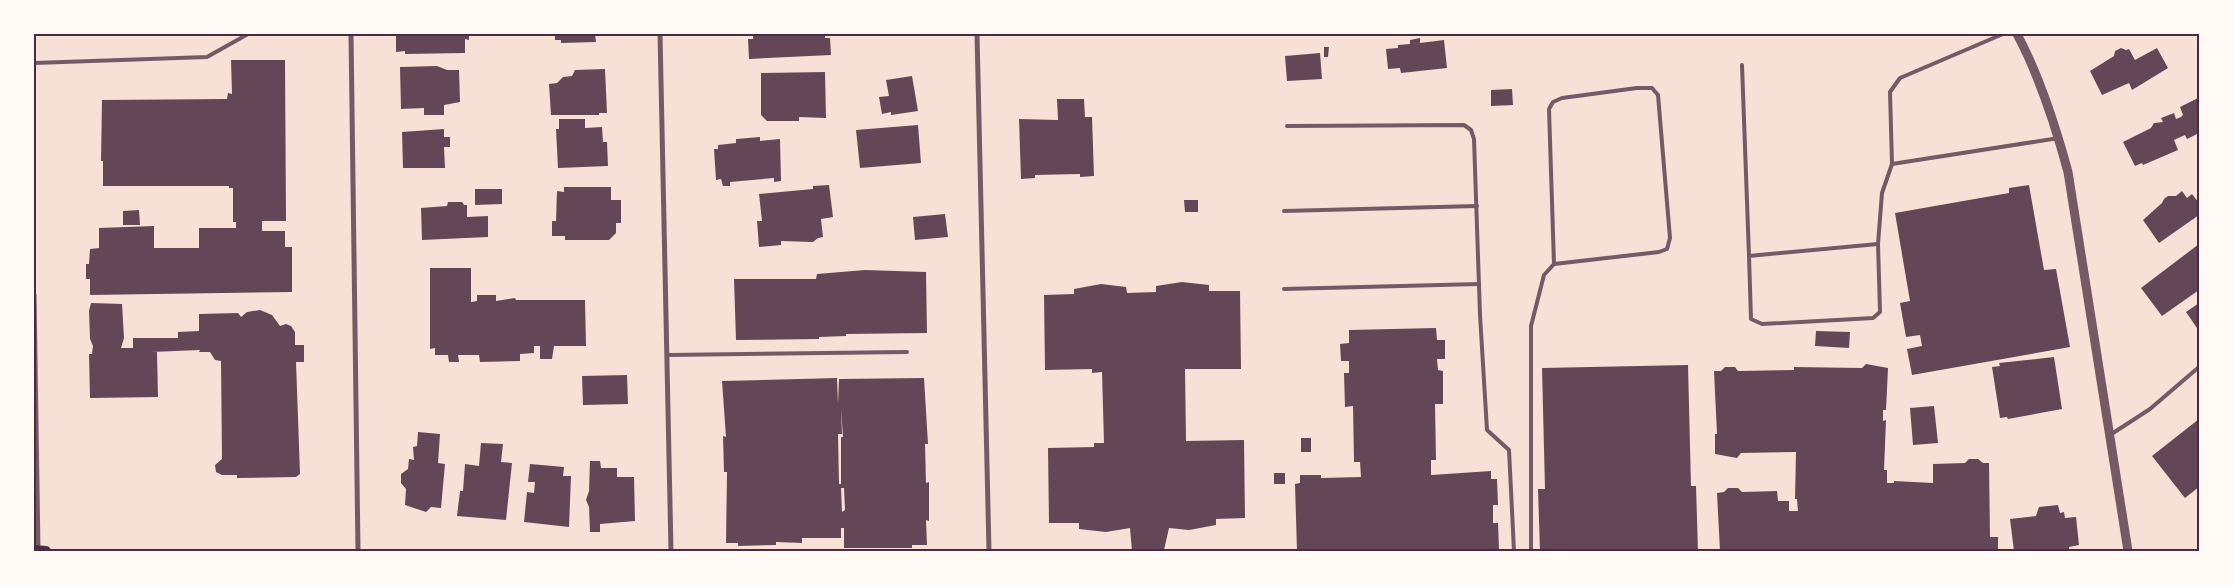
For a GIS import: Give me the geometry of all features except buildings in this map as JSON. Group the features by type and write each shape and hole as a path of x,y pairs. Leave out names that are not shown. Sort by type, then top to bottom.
{"main road":[{"path":"34,550 46,551"}],"street":[{"path":"350,34 358,551"},
{"path":"660,34 671,551"},
{"path":"977,34 989,551"},
{"path":"2016,34 2041,86 2059,138 2073,199 2128,551"},
{"path":"34,294 38,551"}],"lane":[{"path":"34,64 208,57 248,34"},
{"path":"1742,65 1751,319 1762,324 1873,318 1880,312 1878,244 1882,193 1892,164 1890,92 1900,78 2003,34"},
{"path":"1531,551 1531,326 1544,275 1554,264 1659,252 1667,249 1670,238 1658,95 1652,88 1637,88 1562,98 1553,102 1549,108 1554,264"},
{"path":"1287,126 1464,125 1471,130 1474,139 1487,430 1509,450 1514,551"},
{"path":"1892,164 2059,138"},
{"path":"1284,211 1477,206"},
{"path":"1749,256 1878,244"},
{"path":"1284,289 1479,284"},
{"path":"667,356 907,352"},
{"path":"2110,435 2150,408 2199,367"}]}
